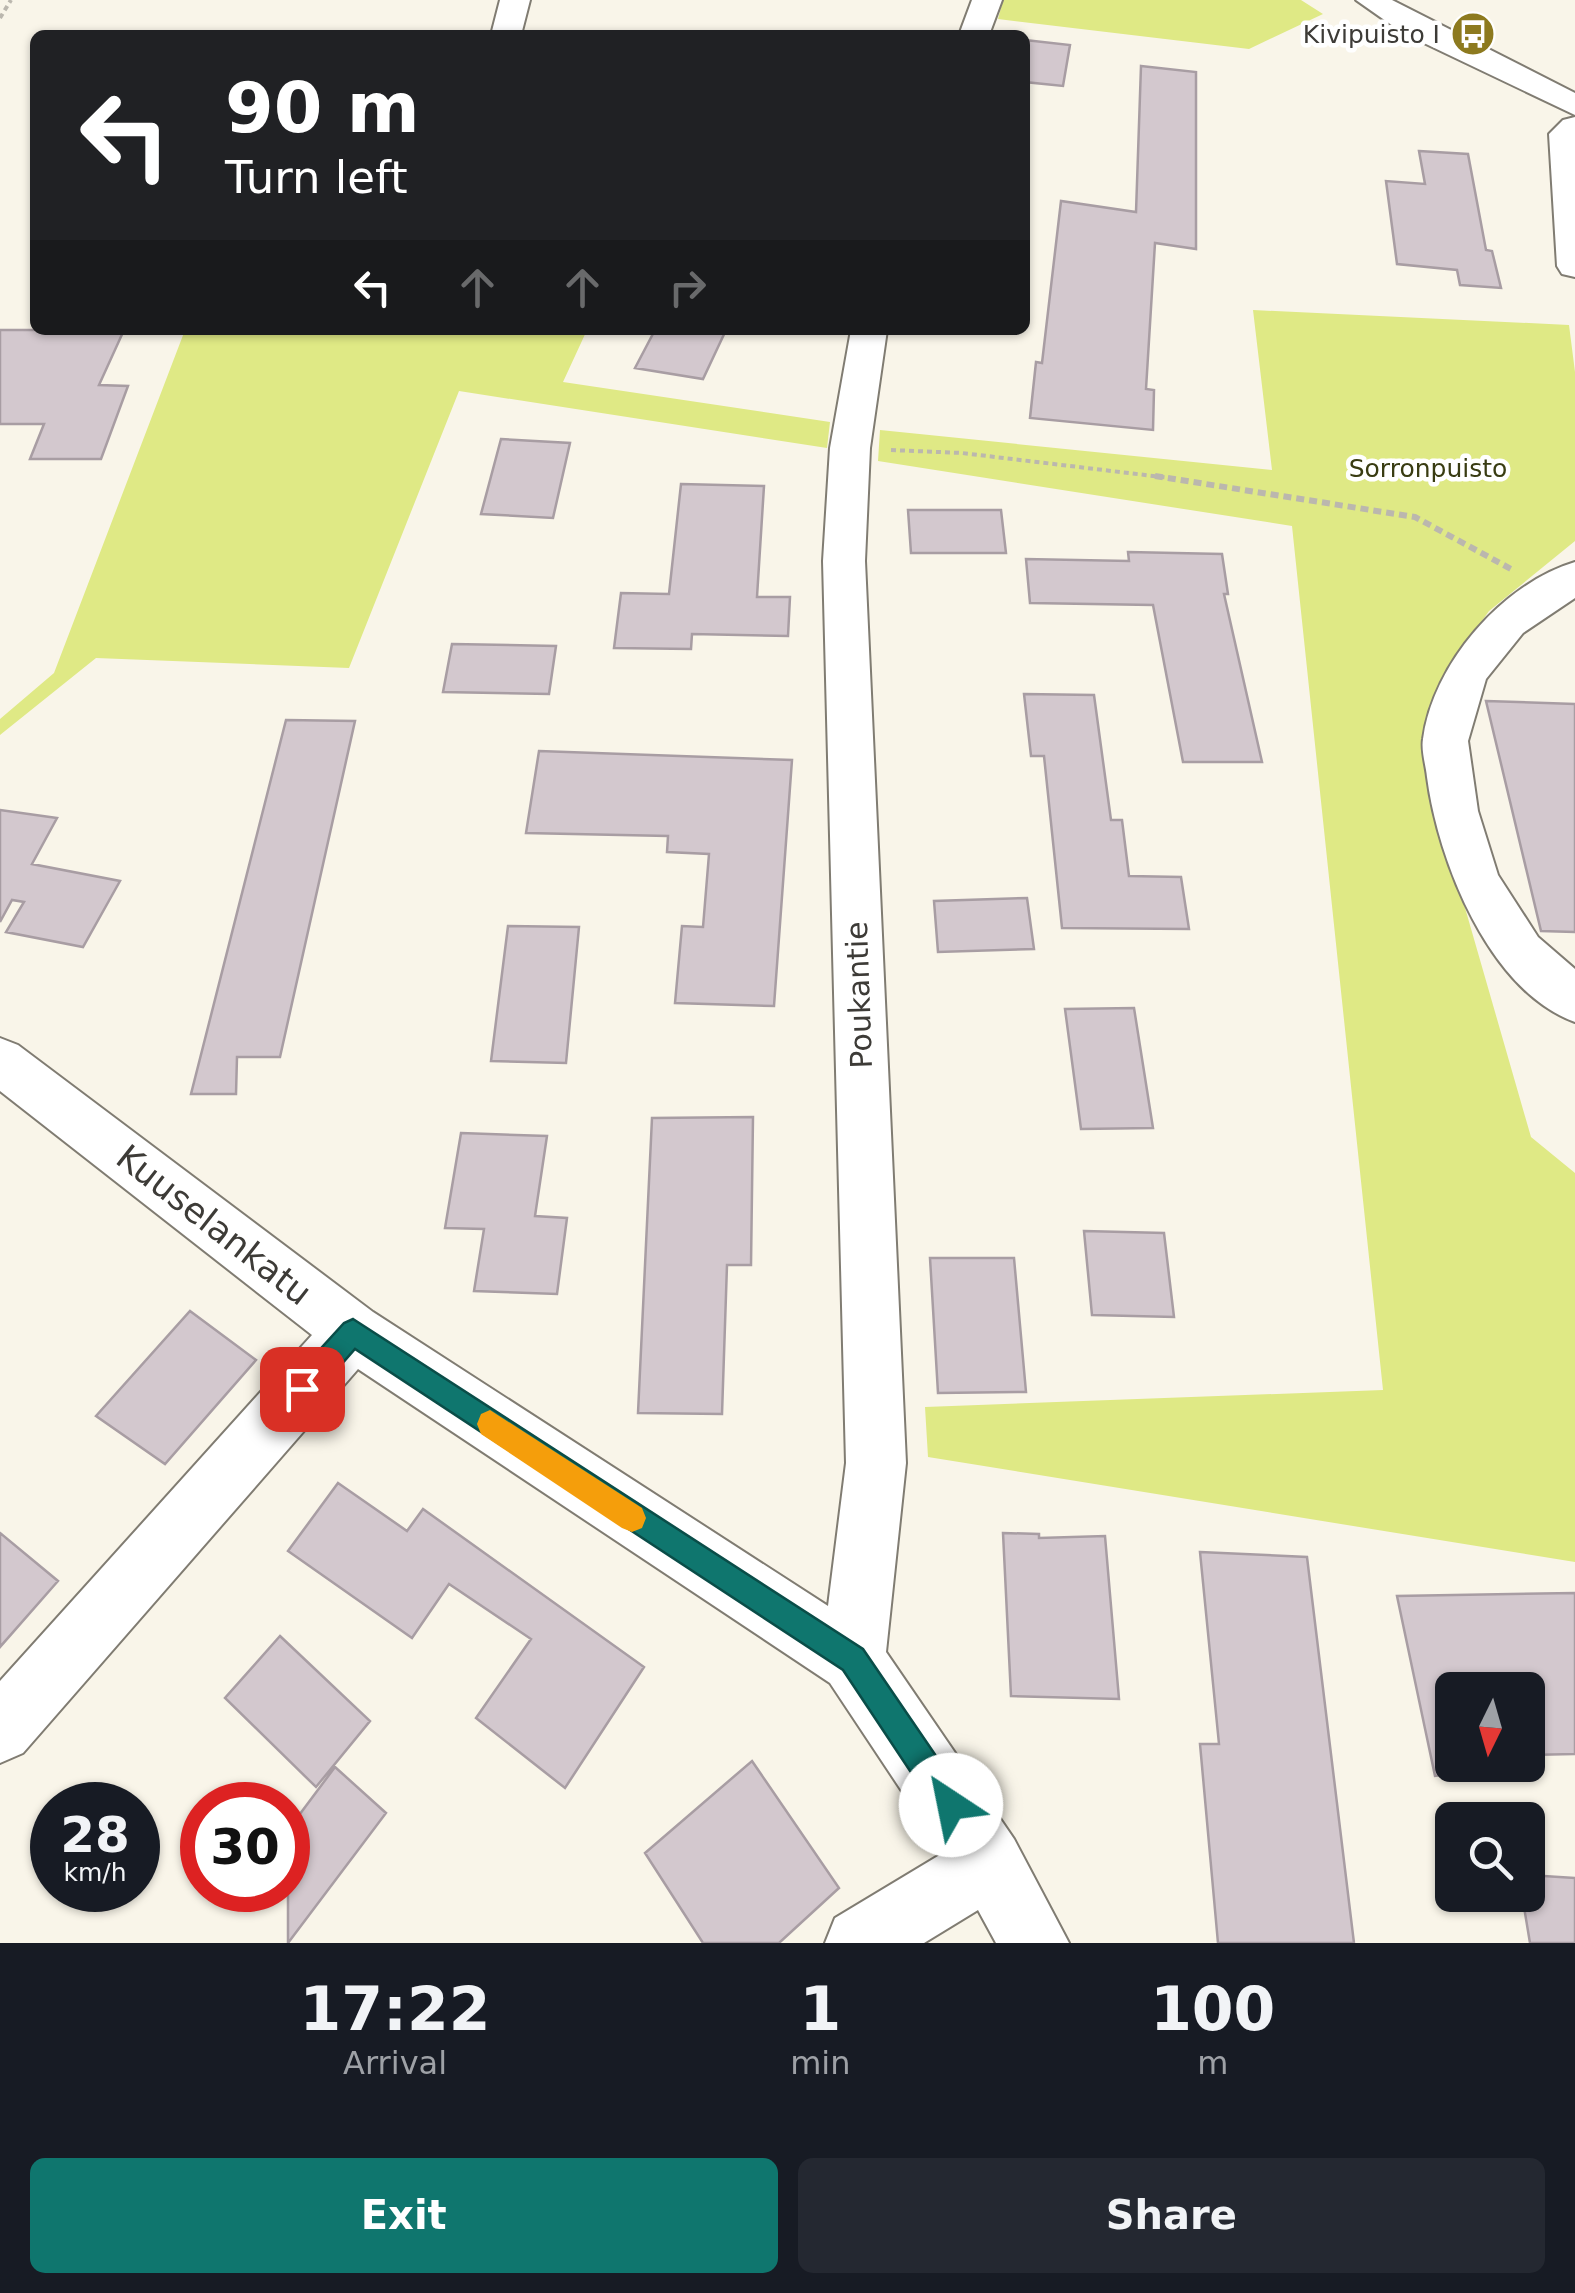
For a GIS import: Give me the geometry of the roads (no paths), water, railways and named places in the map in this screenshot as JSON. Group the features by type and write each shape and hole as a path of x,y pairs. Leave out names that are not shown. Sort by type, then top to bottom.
{"street":[{"path":"507,30 515,0"},
{"path":"976,30 987,0"},
{"path":"1371,0 1414,26 1575,105"},
{"path":"1575,127 1565,134 1575,266"},
{"name":"Poukantie","path":"853,1660 876,1464 844,561 850,448 867,335"},
{"path":"1575,576 1508,622 1466,673 1446,741 1455,811 1476,880 1520,952 1575,1000"},
{"name":"Kuuselankatu","path":"0,1061 353,1332 853,1660 990,1864 1034,1943"},
{"path":"0,1730 353,1332"},
{"path":"860,1943 990,1864"}],"place":[{"name":"Kivipuisto I","path":"1473,34"}],"park label":[{"name":"Sorronpuisto","path":"1428,468"}]}
